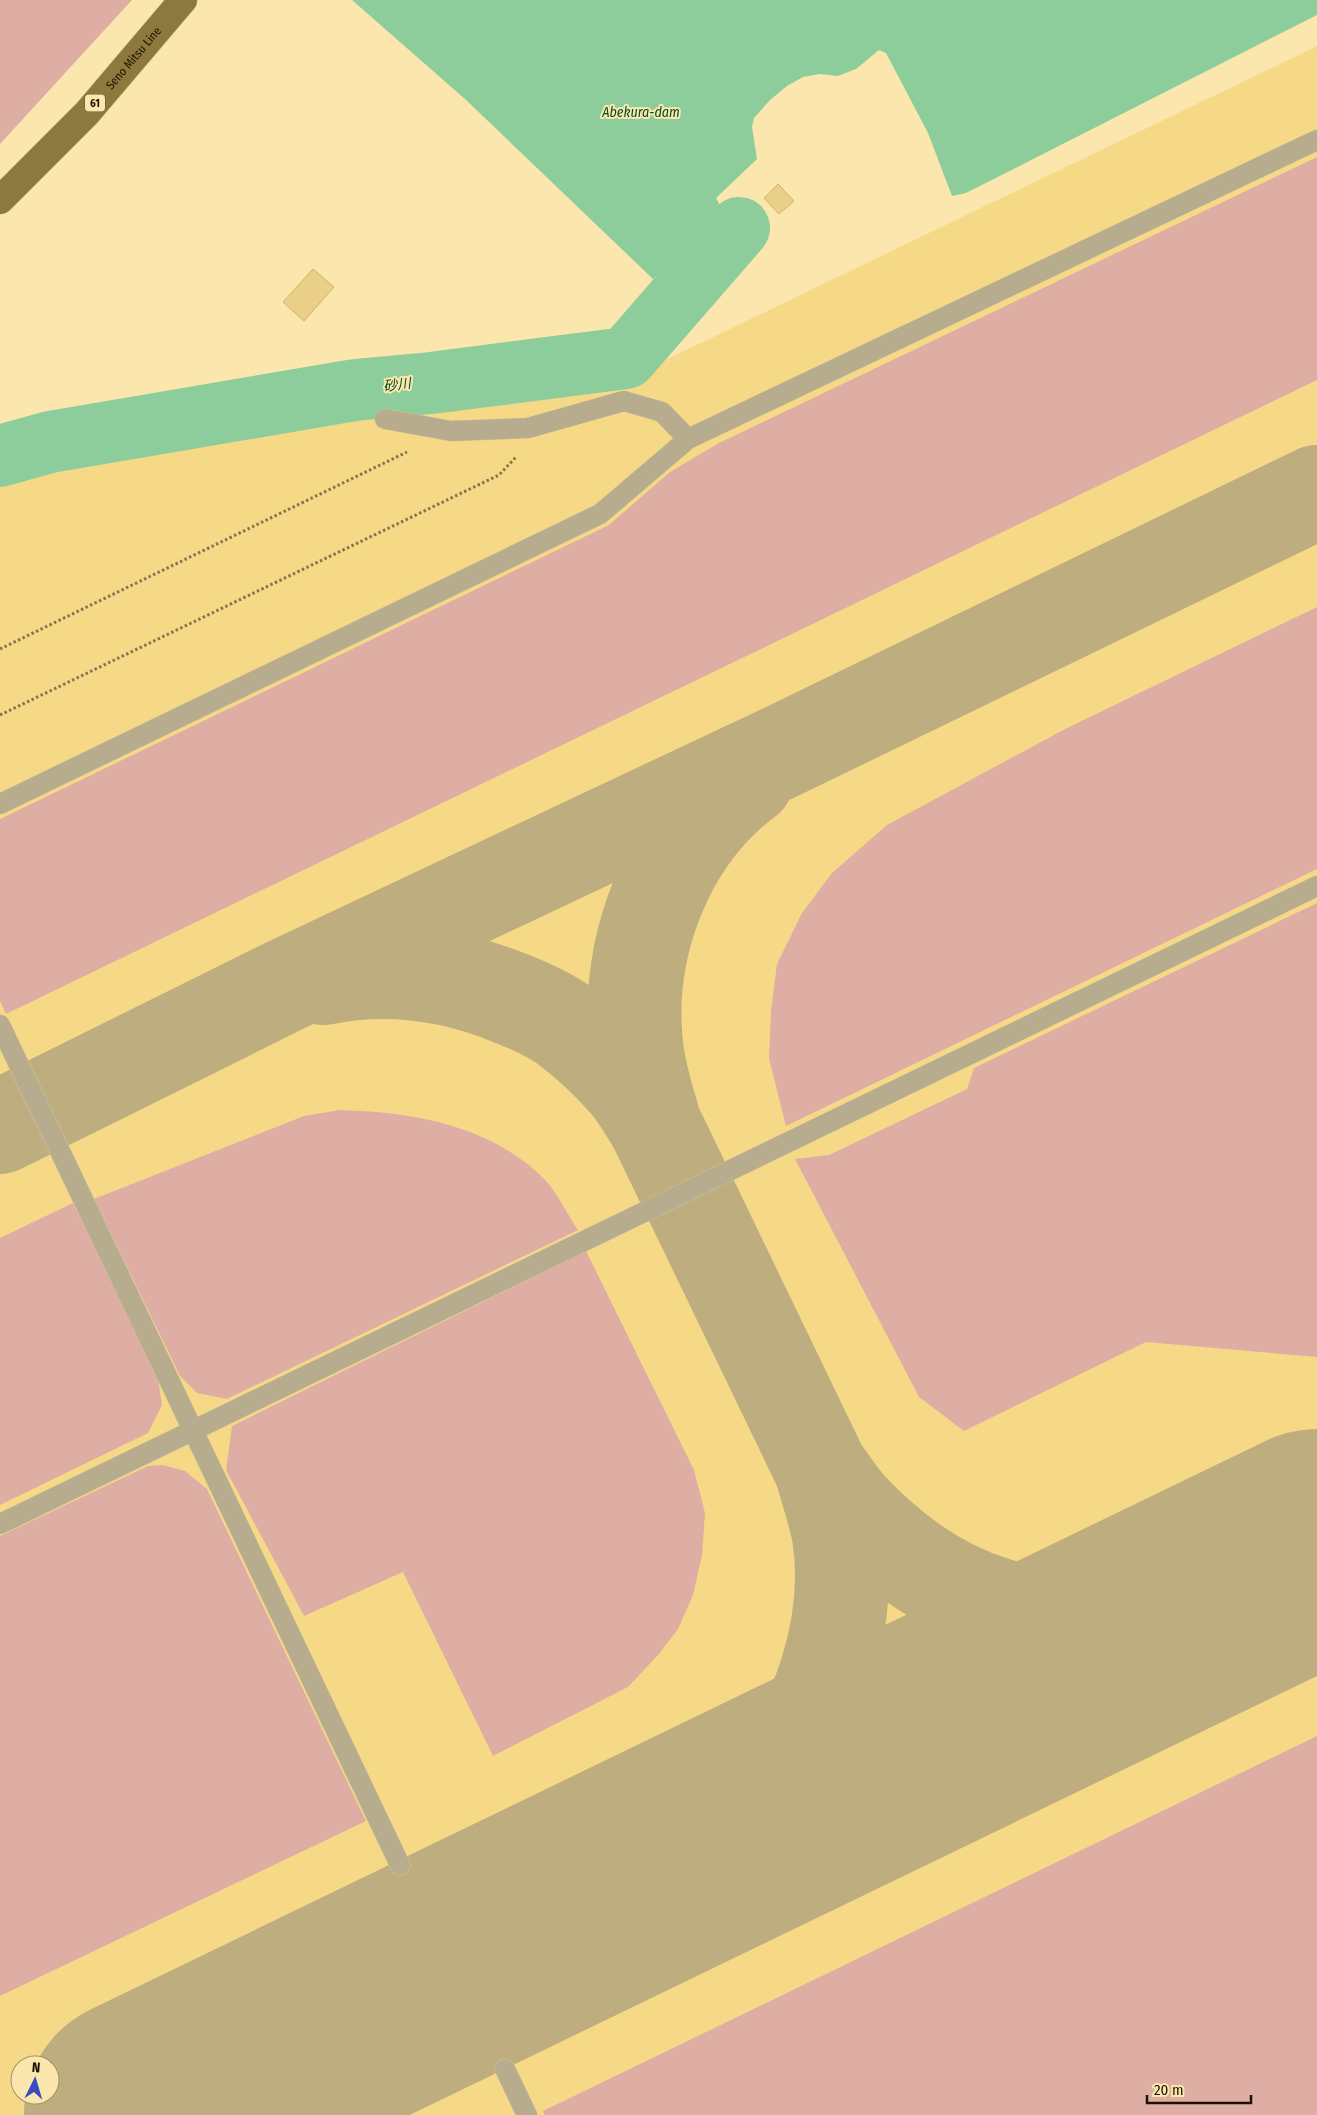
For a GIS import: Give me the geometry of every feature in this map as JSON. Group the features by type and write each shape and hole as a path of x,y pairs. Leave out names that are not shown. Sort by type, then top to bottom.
{"main road":[{"name":"Seno Mitsu Line","path":"0,200 86,113 183,0"}],"lane":[{"path":"0,804 600,514 688,439 1317,140"},
{"path":"385,419 451,431 528,428 624,401 662,412 688,439"},
{"path":"0,1524 1317,886"},
{"path":"0,1025 400,1865"},
{"path":"505,2069 527,2115"}],"path":[{"path":"0,715 499,475 526,446 528,428"},
{"path":"0,649 451,431"}],"shaded area":[{"path":"0,0 132,0 0,144"},
{"path":"1317,46 1317,2115 0,2115 0,472 170,437 628,378"},
{"path":"1317,157 1317,380 6,1014 0,1001 0,819 609,525 670,472 719,443"},
{"path":"1317,607 1317,869 786,1126 769,1058 771,1011 777,964 802,913 832,873 887,825 1065,729"},
{"path":"1317,903 1317,1357 1146,1342 964,1431 919,1397 795,1159 829,1155 967,1089 974,1068"},
{"path":"340,1110 396,1114 424,1119 478,1135 503,1147 526,1163 547,1182 578,1230 227,1399 197,1393 180,1376 94,1199 304,1116"},
{"path":"73,1203 157,1372 162,1405 148,1433 0,1505 0,1238"},
{"path":"586,1251 694,1470 705,1513 702,1555 693,1595 678,1629 659,1654 628,1687 493,1756 403,1572 304,1616 226,1470 232,1426"},
{"path":"163,1465 185,1471 207,1489 366,1821 0,1996 0,1536 148,1466"},
{"path":"1317,1736 1317,2115 545,2115 543,2111"}],"water":[{"name":"Abekura-dam","path":"352,0 1317,0 1317,15 966,193 952,196 928,133 886,53 879,50 856,69 838,76 820,74 803,77 787,86 770,100 754,118 752,127 757,159 716,198 724,213 653,279 465,99"}],"building":[{"path":"778,184 794,201 779,214 764,198"},
{"path":"313,269 334,287 304,321 283,302"}],"waterway":[{"name":"砂川","path":"0,456 50,442 355,390 431,383 626,358 739,228"}],"taxiway":[{"path":"0,1127 284,986 785,750 1317,492"},
{"path":"655,1125 641,1075 636,1044 635,1007 638,969 646,932 658,897 674,863 694,832 719,804 747,779"},
{"path":"324,978 348,974 395,972 418,974 465,983 510,998 545,1013 564,1025 611,1066 633,1091 655,1125 821,1469 853,1511 906,1558 936,1578 966,1593 996,1604 1029,1612 1062,1616 1133,1615 1160,1611 1204,1600"},
{"path":"670,1860 728,1818 759,1790 799,1736 815,1704 827,1671 835,1637 841,1603 842,1569 839,1536 821,1469"}],"runway":[{"path":"141,2115 1317,1546"}]}
